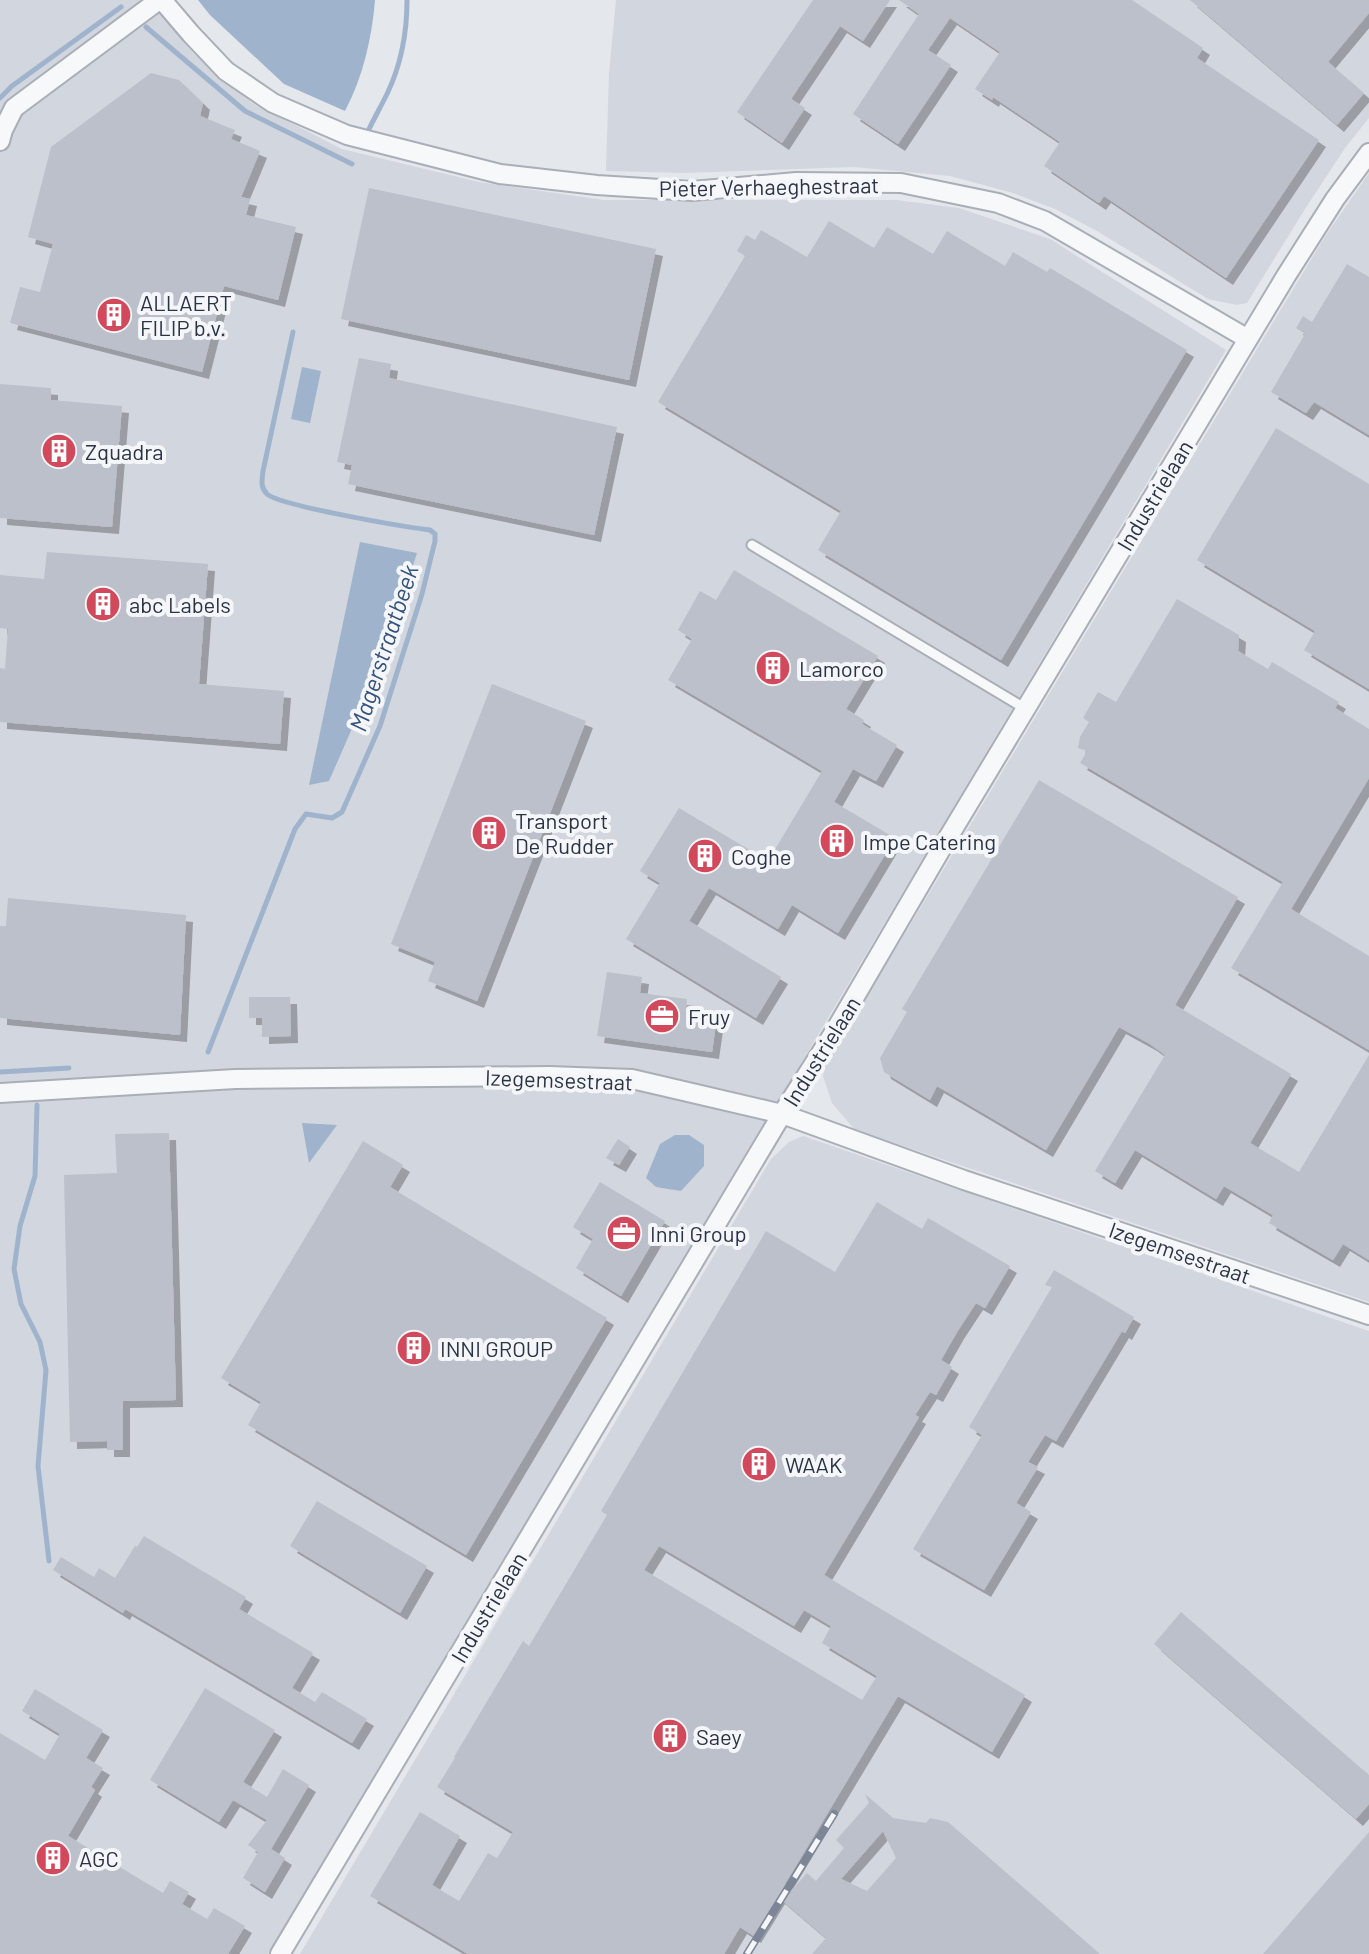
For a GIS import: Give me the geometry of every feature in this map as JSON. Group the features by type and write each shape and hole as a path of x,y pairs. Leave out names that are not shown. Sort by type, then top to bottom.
{"street":[{"path":"0,141 14,108 160,0"},
{"name":"Pieter Verhaeghestraat","path":"160,0 226,71 273,103 347,135 500,174 597,185 692,191 796,182 901,183 998,203 1045,221 1248,339"},
{"name":"Industrielaan","path":"280,1954 1248,339 1335,199 1369,153"},
{"name":"Izegemsestraat","path":"0,1093 235,1079 549,1076 632,1079 782,1114 964,1180 1369,1315"}],"lane":[{"path":"752,545 1026,709"}],"shaded area":[{"path":"0,0 149,0 195,55 252,103 342,149 479,182 604,200 896,200 959,208 1050,239 1226,350 268,1954 0,1954"},
{"path":"616,0 1369,0 1369,118 1345,148 1247,303 1237,305 1208,299 1055,209 1013,193 950,176 853,167 684,173 606,171 609,73"},
{"path":"1369,173 1369,1302 855,1130 832,1103 823,1076 828,1054 881,973 1324,238"},
{"path":"803,1136 1369,1331 1369,1954 300,1954 771,1159 789,1142"}],"water":[{"path":"198,0 375,0 366,57 345,111 284,84"},
{"path":"302,367 321,371 310,423 291,419"},
{"path":"360,542 417,553 383,658 329,781 309,785"},
{"path":"302,1123 337,1125 309,1163"},
{"path":"675,1135 689,1135 704,1145 704,1166 681,1191 656,1187 646,1178 660,1144"}],"building":[{"path":"813,0 890,0 863,41 840,26 791,99 805,108 782,143 737,112"},
{"path":"899,0 1132,0 1203,48 1197,58 1319,140 1226,278 1104,196 1099,203 1044,166 1060,142 993,97 992,100 975,89 1000,52 950,18 928,50 951,65 898,144 853,114 919,14"},
{"path":"1190,0 1369,0 1369,13 1328,62 1364,93 1337,125"},
{"path":"151,73 179,80 203,103 200,116 235,130 231,139 260,151 241,197 250,199 246,215 296,227 278,300 224,286 202,372 10,323 20,287 40,292 53,244 28,237 51,147"},
{"path":"369,188 656,249 629,380 341,319"},
{"path":"829,221 874,248 887,227 933,254 947,231 1005,266 1013,252 1047,272 1050,268 1187,350 1001,660 818,550 841,511 658,402 745,256 737,251 746,235 755,240 761,230 807,257"},
{"path":"1347,264 1369,277 1369,435 1314,402 1306,413 1271,392 1305,334 1296,328 1303,316 1312,322"},
{"path":"359,358 391,364 389,378 617,427 594,535 348,484 352,465 337,462"},
{"name":"Zquadra","path":"0,384 51,388 51,400 122,406 112,527 0,518"},
{"path":"1276,428 1369,484 1369,689 1304,650 1315,631 1197,560"},
{"path":"47,552 208,564 199,684 284,691 280,744 0,722 0,668 5,669 8,629 0,628 0,575 44,579"},
{"path":"734,570 878,656 846,709 864,720 862,724 897,745 876,781 853,769 834,802 895,838 838,933 792,905 778,929 709,888 689,921 781,977 756,1018 626,939 660,883 640,871 679,808 768,861 822,771 668,680 692,639 678,630 700,591 716,600"},
{"path":"1177,599 1239,635 1238,651 1268,669 1272,662 1339,702 1335,708 1369,729 1369,778 1291,909 1369,956 1369,1050 1231,968 1283,882 1080,763 1087,751 1078,748 1080,737 1089,722 1083,718 1098,692 1116,702"},
{"name":"Transport De Rudder","path":"492,684 586,721 477,1001 428,981 435,962 391,944"},
{"path":"1039,780 1238,897 1175,1005 1291,1074 1250,1143 1299,1172 1369,1055 1369,1260 1343,1244 1333,1260 1269,1223 1273,1215 1224,1186 1216,1199 1135,1150 1115,1183 1095,1171 1165,1055 1119,1027 1046,1150 937,1086 930,1100 884,1072 880,1058 907,1012 902,1009"},
{"path":"8,898 186,915 180,1035 0,1018 0,926 6,926"},
{"path":"607,972 642,977 640,993 687,999 686,1013 717,1017 712,1052 597,1036"},
{"path":"249,997 290,997 291,1036 262,1037 262,1018 249,1018"},
{"path":"169,1133 176,1400 123,1401 123,1450 107,1450 107,1441 70,1442 64,1175 117,1173 115,1134"},
{"path":"618,1139 630,1147 619,1165 606,1158"},
{"name":"INNI GROUP","path":"363,1141 403,1165 390,1187 607,1318 466,1555 248,1425 261,1402 221,1378"},
{"path":"600,1182 665,1221 621,1296 576,1268 593,1239 573,1227"},
{"path":"877,1202 922,1229 928,1218 1010,1266 985,1308 976,1303 957,1332 941,1360 952,1367 936,1395 930,1392 915,1415 919,1417 824,1575 1025,1695 992,1752 898,1696 785,1884 793,1889 807,1873 816,1881 844,1848 836,1840 869,1803 865,1794 893,1818 926,1823 930,1818 948,1822 1100,1954 812,1954 826,1938 778,1897 754,1936 740,1927 724,1954 468,1954 370,1896 420,1812 460,1836 432,1885 459,1901 488,1853 497,1858 513,1832 437,1787 523,1641 529,1646 607,1515 601,1511 766,1231 835,1272","holes":["659,1546 794,1626 804,1610 831,1626 822,1643 877,1676 862,1700 644,1570","883,1831 896,1858 867,1891 841,1879"]},
{"path":"1054,1270 1134,1317 1125,1333 1122,1331 1056,1441 1045,1435 1028,1462 1038,1467 1016,1503 1031,1512 984,1590 913,1549 982,1435 969,1427 1052,1287 1045,1285"},
{"path":"317,1501 427,1566 400,1613 290,1546"},
{"path":"144,1536 246,1597 239,1609 313,1653 292,1688 315,1702 322,1692 367,1719 352,1743 53,1570 61,1557 94,1577 99,1568 115,1578"},
{"path":"1181,1612 1369,1775 1369,1804 1356,1819 1154,1644"},
{"path":"205,1688 275,1730 243,1782 267,1797 283,1769 309,1785 271,1849 285,1858 265,1892 243,1878 258,1852 248,1845 267,1820 233,1800 219,1822 150,1780"},
{"name":"AGC","path":"35,1689 103,1730 86,1758 103,1768 91,1787 95,1790 68,1836 163,1893 170,1881 189,1892 182,1904 207,1919 214,1908 245,1926 228,1954 0,1954 0,1733 45,1760 60,1734 22,1711"},
{"path":"1369,1832 1369,1954 1263,1954"}],"waterway":[{"path":"369,129 392,83 399,60 407,0"},
{"path":"0,98 121,7"},
{"path":"146,27 245,111 352,164"},
{"name":"Magerstraatbeek","path":"208,1052 295,829 306,814 332,818 342,812 380,726 422,594 435,541 435,534 430,530 318,510 267,494 262,483 263,471 293,332"},
{"path":"0,1072 69,1068"},
{"name":"Magerstraatbeek","path":"37,1105 35,1176 20,1226 14,1269 21,1304 40,1342 46,1370 38,1466 49,1561"}],"railway":[{"path":"747,1954 834,1814"}],"place":[{"name":"ALLAERT FILIP b.v.","path":"114,315"},
{"name":"Zquadra","path":"59,451"},
{"name":"abc Labels","path":"103,604"},
{"name":"Lamorco","path":"773,668"},
{"name":"Transport De Rudder","path":"489,833"},
{"name":"Impe Catering","path":"837,841"},
{"name":"Coghe","path":"705,856"},
{"name":"Fruy","path":"662,1016"},
{"name":"Inni Group","path":"624,1233"},
{"name":"INNI GROUP","path":"414,1348"},
{"name":"WAAK","path":"759,1464"},
{"name":"Saey","path":"670,1736"},
{"name":"AGC","path":"53,1858"}]}
